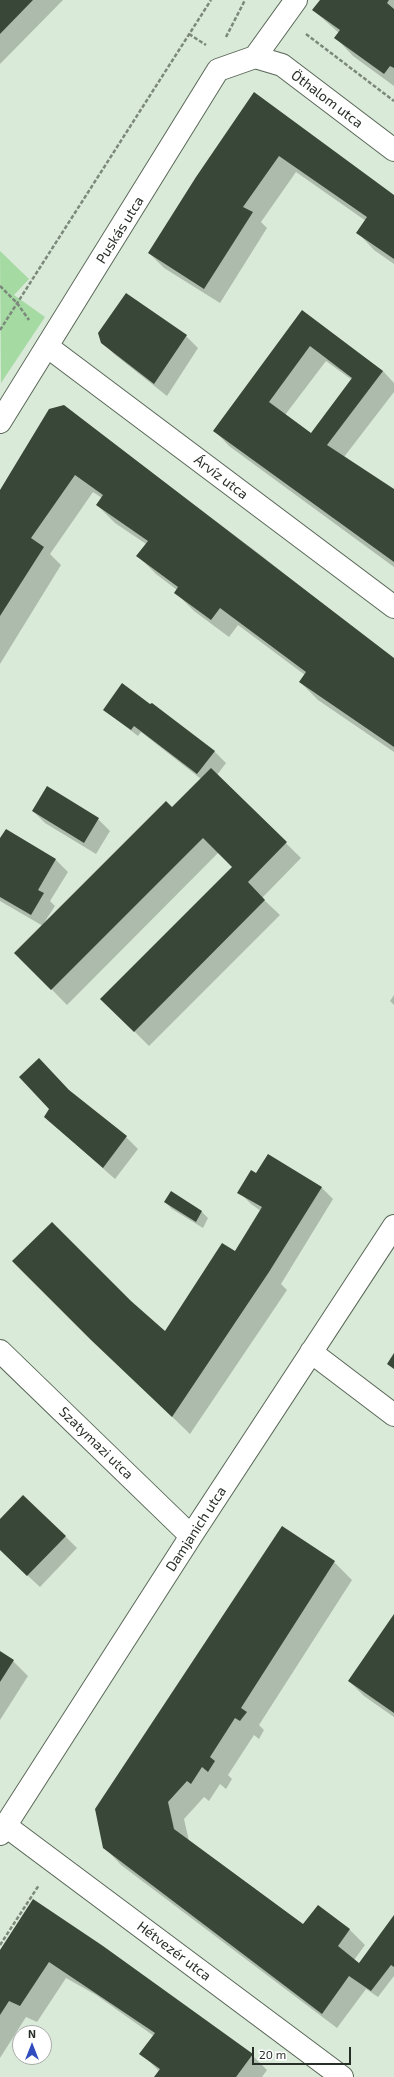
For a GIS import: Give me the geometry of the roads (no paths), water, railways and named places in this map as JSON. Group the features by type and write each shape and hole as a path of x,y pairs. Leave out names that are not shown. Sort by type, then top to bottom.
{"street":[{"path":"255,57 296,0"},
{"name":"Öthalom utca","path":"255,57 282,65 394,150"},
{"name":"Puskás utca","path":"0,422 48,347 218,70 255,57"},
{"name":"Árvíz utca","path":"48,347 394,607"},
{"name":"Damjanich utca","path":"3,1830 191,1536 394,1226"},
{"name":"Szatymazi utca","path":"0,1350 191,1536"},
{"path":"311,1352 394,1415"},
{"name":"Hétvezér utca","path":"3,1830 54,1862 342,2077"}]}
